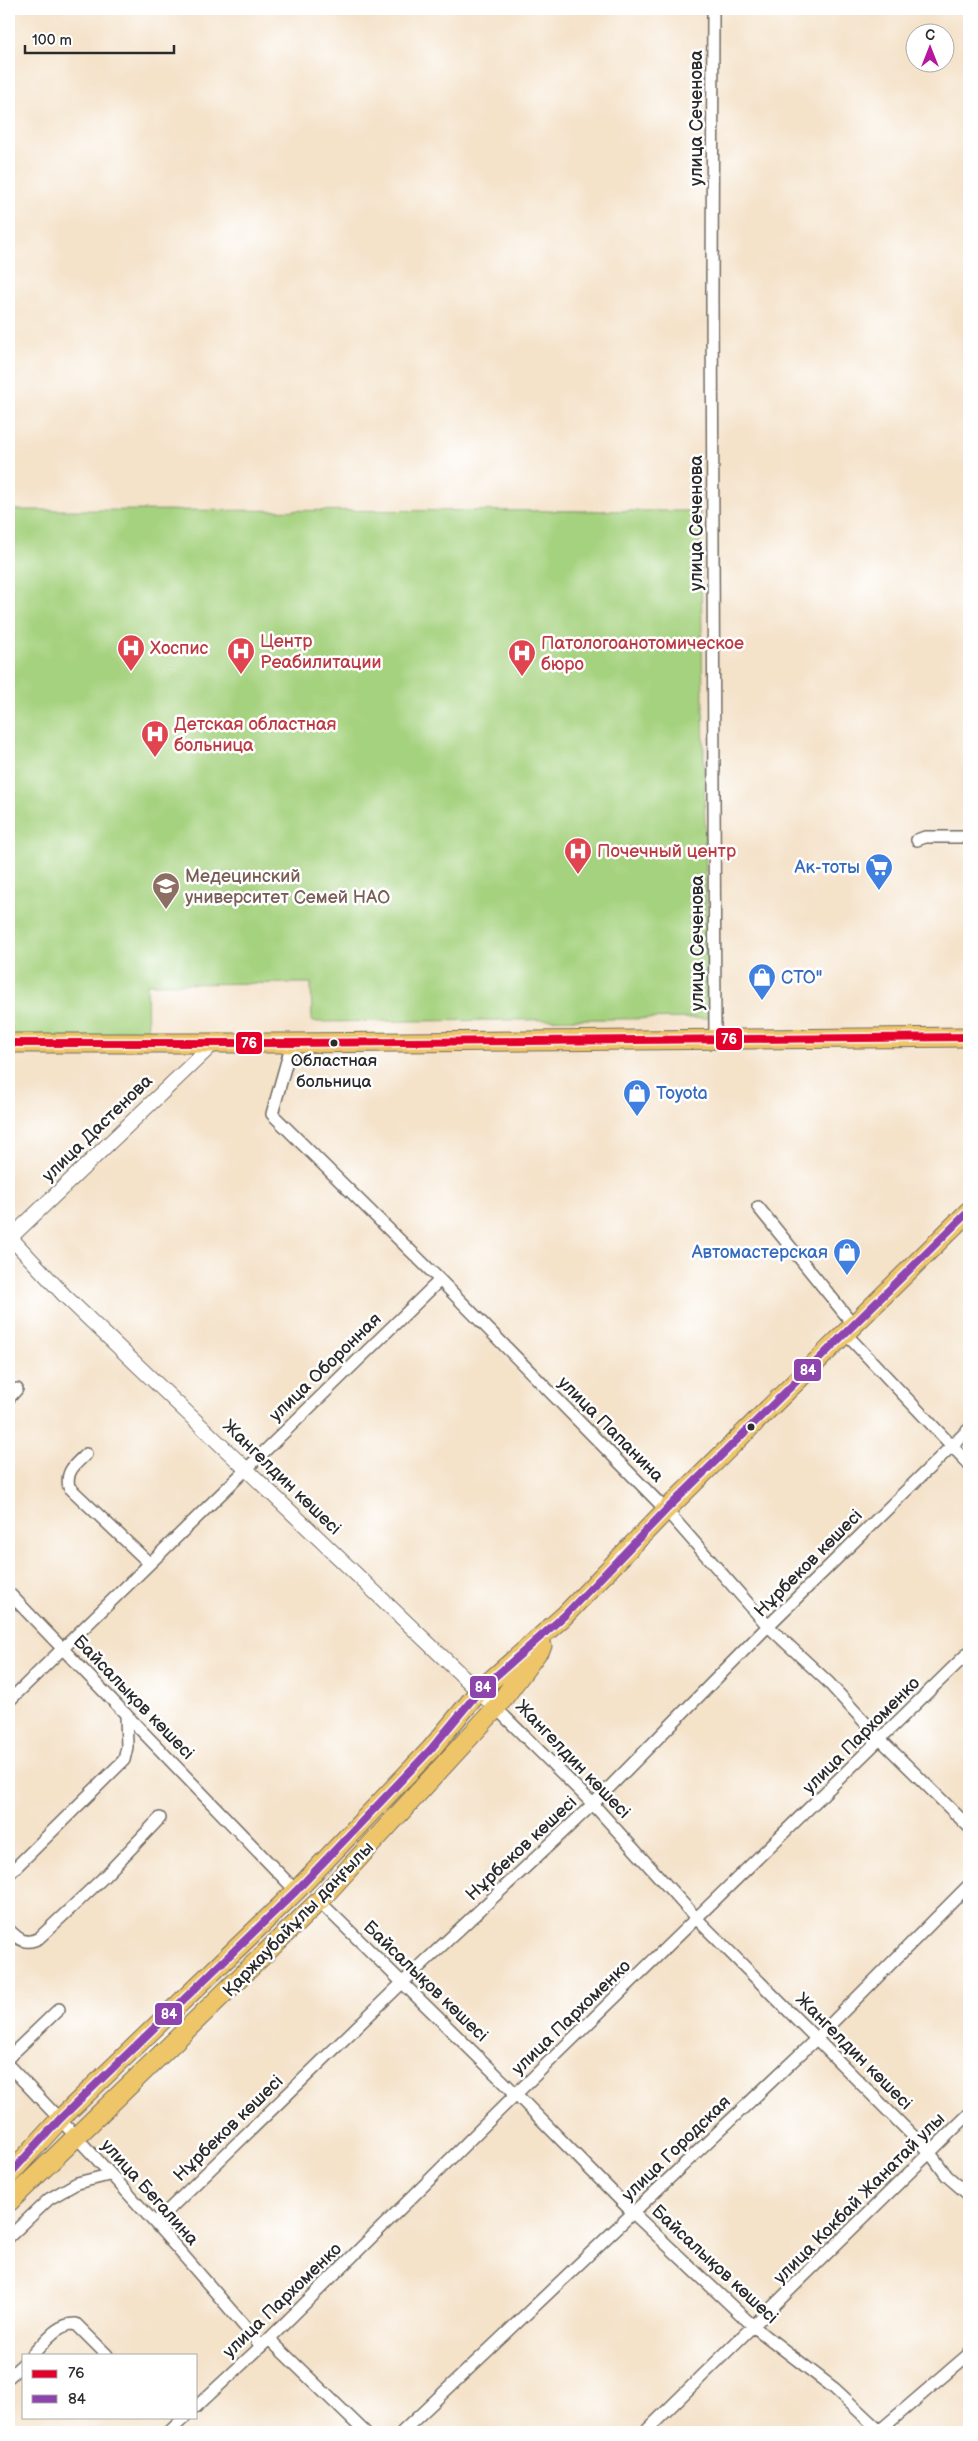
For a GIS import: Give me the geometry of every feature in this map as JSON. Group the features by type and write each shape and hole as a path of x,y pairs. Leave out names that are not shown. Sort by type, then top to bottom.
{"highway":[{"path":"9,1043 292,1044 715,1038 969,1037"},
{"name":"Қаржаубайұлы даңғылы","path":"9,2175 60,2120 296,1891 431,1749 480,1690 564,1616 666,1510 969,1211"},
{"name":"Қаржаубайұлы даңғылы","path":"9,2202 320,1902 496,1708 564,1616"}],"street":[{"name":"улица Сеченова","path":"713,9 712,306 715,1038"},
{"path":"917,840 925,837 969,837"},
{"name":"улица Дастенова","path":"9,1238 213,1044"},
{"name":"улица Папанина","path":"292,1044 272,1114 440,1280 666,1510 768,1626 828,1682 881,1740 969,1827"},
{"path":"758,1207 849,1328 969,1464"},
{"name":"Жангелдин көшесі","path":"9,1238 64,1295 480,1690 593,1804 698,1919 815,2040 930,2153 947,2176 969,2195"},
{"name":"улица Оборонная","path":"9,1701 148,1562 440,1280"},
{"path":"9,1398 17,1389"},
{"name":"Нұрбеков көшесі","path":"155,2223 402,1983 593,1804 768,1626 969,1429"},
{"path":"86,1454 71,1470 68,1479 70,1486 148,1562"},
{"name":"Байсалықов көшесі","path":"9,1593 296,1891"},
{"name":"улица Пархоменко","path":"198,2405 265,2343 516,2094 698,1919 969,1652"},
{"path":"9,1874 124,1760 127,1747 126,1714"},
{"path":"9,1930 19,1940 31,1942 40,1938 160,1818"},
{"name":"улица Городская","path":"402,2432 815,2040 969,1885"},
{"name":"Байсалықов көшесі","path":"320,1902 516,2094 633,2213 753,2326 835,2389 880,2432"},
{"path":"9,2057 59,2009"},
{"name":"улица Бегалина","path":"9,2066 60,2120 78,2136 109,2175 265,2343 365,2432"},
{"name":"улица Кокбай Жанатай улы","path":"645,2432 969,2114"},
{"path":"9,2237 48,2198 77,2183 109,2175"},
{"path":"33,2354 58,2328 67,2323 76,2324 106,2354"},
{"path":"880,2432 969,2354"},
{"path":"9,2377 22,2365"}],"green space":[{"path":"9,510 700,511 708,1018 312,1022 311,983 147,984 148,1040 9,1039"}],"transit line":[{"name":"76","path":"9,1043 292,1043 969,1037"},
{"name":"84","path":"9,2175 60,2119 296,1891 431,1749 480,1690 564,1616 666,1510 969,1211"}],"place":[{"name":"Хоспис","path":"131,672"},
{"name":"Центр Реабилитации","path":"241,675"},
{"name":"Патологоанотомическое бюро","path":"522,677"},
{"name":"Детская областная больница","path":"155,758"},
{"name":"Почечный центр","path":"578,875"},
{"name":"Ак-тоты","path":"879,891"},
{"name":"Медецинский университет Семей НАО","path":"166,910"},
{"name":"СТО\"","path":"762,1001"},
{"name":"Областная больница","path":"334,1043"},
{"name":"Toyota","path":"637,1117"},
{"name":"Автомастерская","path":"847,1276"}]}
